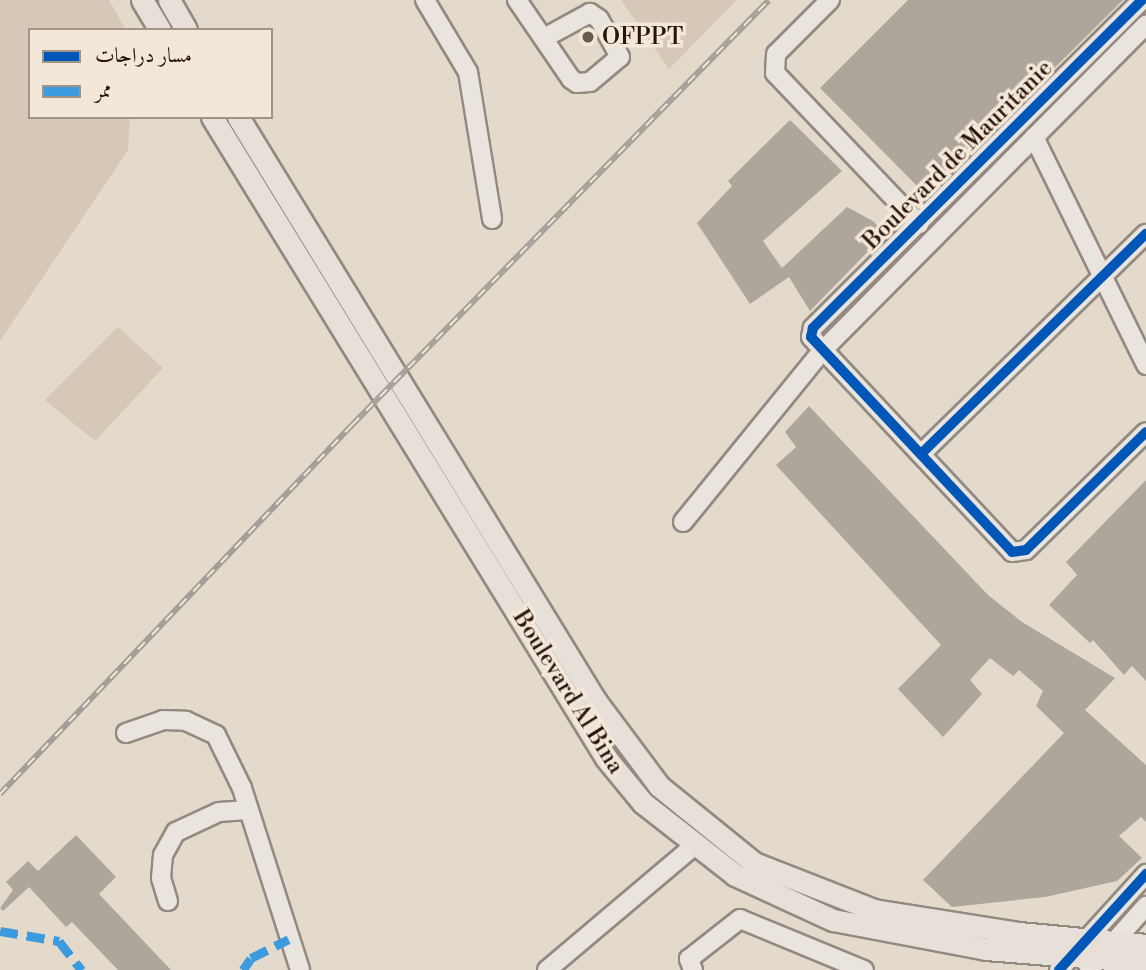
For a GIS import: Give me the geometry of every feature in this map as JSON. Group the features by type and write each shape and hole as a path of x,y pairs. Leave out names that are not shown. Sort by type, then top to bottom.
{"main road":[{"path":"142,0 159,28"},
{"path":"169,0 186,28"},
{"name":"Boulevard Al Bina","path":"213,119 606,758 643,803 735,875 832,920 906,937 1063,964 1146,962"},
{"name":"Boulevard Al Bina","path":"239,119 595,700 659,786 754,863 874,910 1019,933 1084,937 1146,945"}],"street":[{"path":"425,0 468,72 492,219"},
{"path":"517,0 544,38"},
{"path":"830,0 776,54 775,73 919,224"},
{"name":"Boulevard de Mauritanie","path":"1142,0 813,328 818,346 1146,25"},
{"path":"1034,137 1146,365"},
{"path":"923,452 1146,234"},
{"path":"683,522 818,346 923,452 1012,552 1020,553 1146,432"},
{"path":"126,733 163,720 186,721 216,736 248,810 300,970"},
{"path":"169,901 161,878 163,855 176,832 219,812 248,810"},
{"path":"547,970 695,845"},
{"path":"1063,964 1084,937 1146,874"},
{"path":"1092,965 1112,940 1146,906"},
{"path":"694,970 689,959 737,919 864,970"}],"shaded area":[{"path":"0,0 109,0 125,28 28,28 28,119 130,119 128,150 0,341"},
{"path":"621,0 737,0 669,69"},
{"path":"118,327 163,368 95,441 45,400"}],"building":[{"path":"908,0 1123,0 926,195 820,88"},
{"path":"790,120 842,171 763,241 782,268 847,207 873,221 885,234 810,311 789,277 750,304 697,223 732,186 728,181"},
{"path":"809,406 988,595 1022,622 1115,678 1085,710 1146,765 1146,822 1141,817 1119,836 1142,858 1117,881 1045,897 952,907 923,880 1064,733 1036,706 1043,691 1019,670 1013,676 990,658 970,680 982,694 943,737 898,689 941,645 776,465 796,447 785,432"},
{"path":"1146,480 1146,681 1132,666 1124,675 1093,640 1090,643 1049,605 1077,575 1066,562"},
{"path":"76,835 116,877 99,894 171,970 118,970 72,922 66,927 29,887 3,911 0,908 13,890 6,882 28,861 38,871"}],"railway":[{"path":"0,794 352,425 769,0"}],"marked path":[{"path":"0,931 59,941 82,970"},
{"path":"243,970 251,958 289,939"}],"cycle path":[{"path":"1142,0 813,328 811,337 1012,552 1026,550 1146,432"},
{"path":"923,452 1146,234"},
{"path":"1059,970 1146,874"}],"place":[{"name":"OFPPT","path":"588,37"}]}
